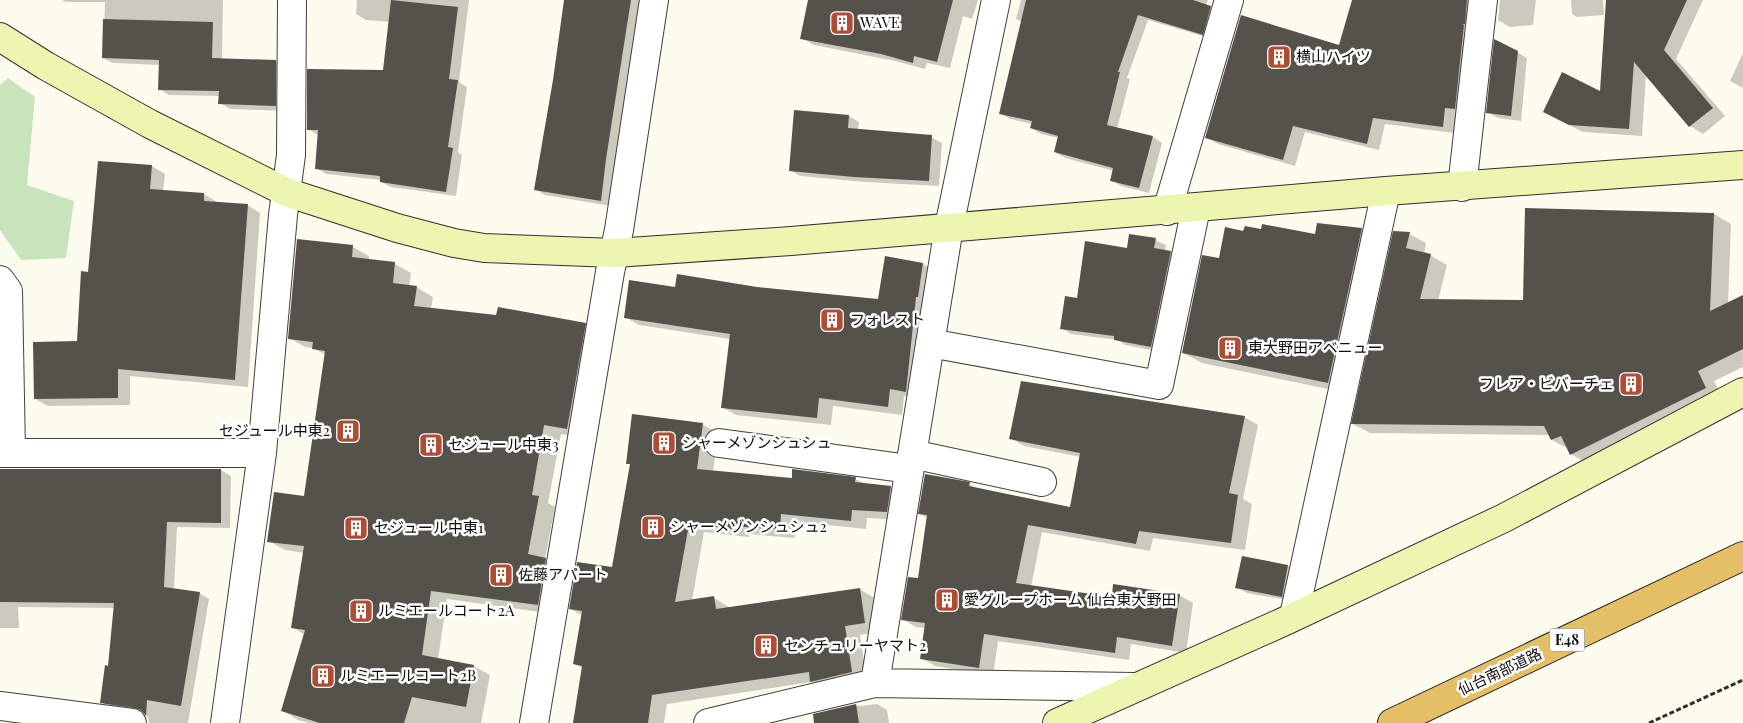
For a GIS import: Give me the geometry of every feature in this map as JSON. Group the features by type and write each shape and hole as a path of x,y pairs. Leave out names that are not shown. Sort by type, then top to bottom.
{"highway":[{"name":"仙台南部道路","path":"1392,723 1743,556"}],"street":[{"path":"225,723 262,452 291,154 292,0"},
{"path":"534,723 610,272 615,252 654,0"},
{"path":"874,683 949,228 996,0"},
{"path":"1167,211 1229,0"},
{"path":"1462,187 1483,0"},
{"path":"0,38 150,124 286,192 397,228 454,243 484,248 615,252 781,242 1167,211 1386,191 1462,187 1743,165"},
{"path":"1294,616 1386,191"},
{"path":"930,343 1160,385 1196,208"},
{"path":"0,280 8,292 6,453 262,452"},
{"path":"1057,723 1294,616 1504,518 1743,392"},
{"path":"719,443 911,461 1042,482"},
{"path":"708,723 874,683 1135,687"},
{"path":"0,706 132,723"}],"path":[{"path":"1650,723 1743,680"}],"green space":[{"path":"8,78 35,97 27,185 74,201 66,258 21,260 0,230 0,85"}],"building":[{"path":"391,0 458,7 449,79 458,80 448,147 453,148 446,192 380,182 380,176 315,169 318,130 307,130 307,69 383,70"},
{"path":"564,0 631,0 601,201 534,190 553,80"},
{"path":"808,0 953,0 937,62 914,56 913,63 881,54 800,39"},
{"path":"1026,0 1193,0 1211,6 1203,35 1138,15 1118,72 1120,72 1107,125 1153,136 1139,188 1110,181 1113,168 1054,152 1058,136 1030,128 1032,121 999,114"},
{"path":"1352,0 1467,0 1465,24 1462,24 1464,25 1455,109 1445,108 1443,127 1373,118 1367,144 1293,126 1283,160 1205,138 1241,15 1339,45"},
{"path":"1606,0 1687,0 1664,50 1713,108 1689,127 1634,62 1629,129 1569,125 1543,112 1562,72 1600,91"},
{"path":"103,19 213,22 212,58 276,60 276,106 218,104 219,91 158,90 159,60 102,58"},
{"path":"1494,39 1518,51 1511,116 1486,113"},
{"path":"794,110 849,115 848,128 932,135 929,181 789,171"},
{"path":"98,161 152,165 150,189 204,193 204,201 248,204 235,380 118,369 118,398 34,399 33,342 77,341 81,271 88,272"},
{"path":"1525,208 1714,213 1710,311 1743,295 1743,349 1698,371 1706,388 1570,455 1561,436 1551,440 1544,426 1351,424 1393,231 1410,232 1406,248 1431,254 1420,299 1523,300"},
{"path":"1317,223 1362,228 1328,383 1182,353 1202,255 1219,258 1225,227 1243,231 1245,226 1261,229 1262,224 1315,234"},
{"path":"1129,234 1156,238 1154,248 1171,251 1151,347 1114,340 1114,336 1060,329 1065,296 1077,298 1085,241 1127,248"},
{"path":"297,239 353,245 352,257 395,262 393,283 417,286 414,306 496,315 498,307 586,323 567,429 544,425 532,495 539,496 528,554 546,558 538,605 431,591 422,655 474,665 466,707 412,697 404,723 320,723 281,711 305,630 291,628 304,546 267,542 274,492 304,496 325,351 312,349 313,342 288,339"},
{"path":"885,256 923,263 918,297 916,297 906,392 890,389 888,407 819,398 817,418 721,408 730,334 624,318 629,280 675,287 677,274 757,287 878,299"},
{"path":"1021,381 1245,416 1229,493 1238,495 1231,543 1139,531 1136,544 1028,525 1016,583 1112,597 1113,584 1180,594 1172,646 1117,637 1115,653 984,634 979,668 920,659 925,623 901,620 908,577 918,578 927,515 918,514 925,474 970,482 969,486 1070,507 1080,453 1009,439"},
{"path":"632,414 703,423 697,469 792,478 792,469 856,477 855,482 891,486 887,512 852,510 851,521 781,514 780,530 734,526 733,529 689,524 675,602 714,596 716,609 860,588 865,623 845,626 852,672 810,682 809,672 652,695 648,723 573,723 582,666 573,664 582,611 569,609 577,562 612,567 630,464 626,464"},
{"path":"0,469 221,469 221,523 167,522 164,587 200,592 181,706 147,700 146,716 141,710 134,708 100,703 105,665 108,666 114,603 0,602"},
{"path":"1242,556 1288,565 1282,597 1235,588"},
{"path":"856,704 859,723 814,723 813,714"}],"place":[{"name":"WAVE","path":"842,23"},
{"name":"横山ハイツ","path":"1279,57"},
{"name":"フォレスト","path":"832,320"},
{"name":"東大野田アベニュー","path":"1230,348"},
{"name":"フレア・ビバーチェ","path":"1631,384"},
{"name":"セジュール中東2","path":"348,431"},
{"name":"シャーメゾンシュシュ","path":"664,443"},
{"name":"セジュール中東3","path":"431,445"},
{"name":"シャーメゾンシュシュ2","path":"653,527"},
{"name":"セジュール中東1","path":"356,528"},
{"name":"佐藤アパート","path":"501,575"},
{"name":"愛グループホーム 仙台東大野田","path":"947,600"},
{"name":"ルミエールコート2A","path":"361,611"},
{"name":"センチュリーヤマト2","path":"766,646"},
{"name":"ルミエールコート2B","path":"323,676"}]}
